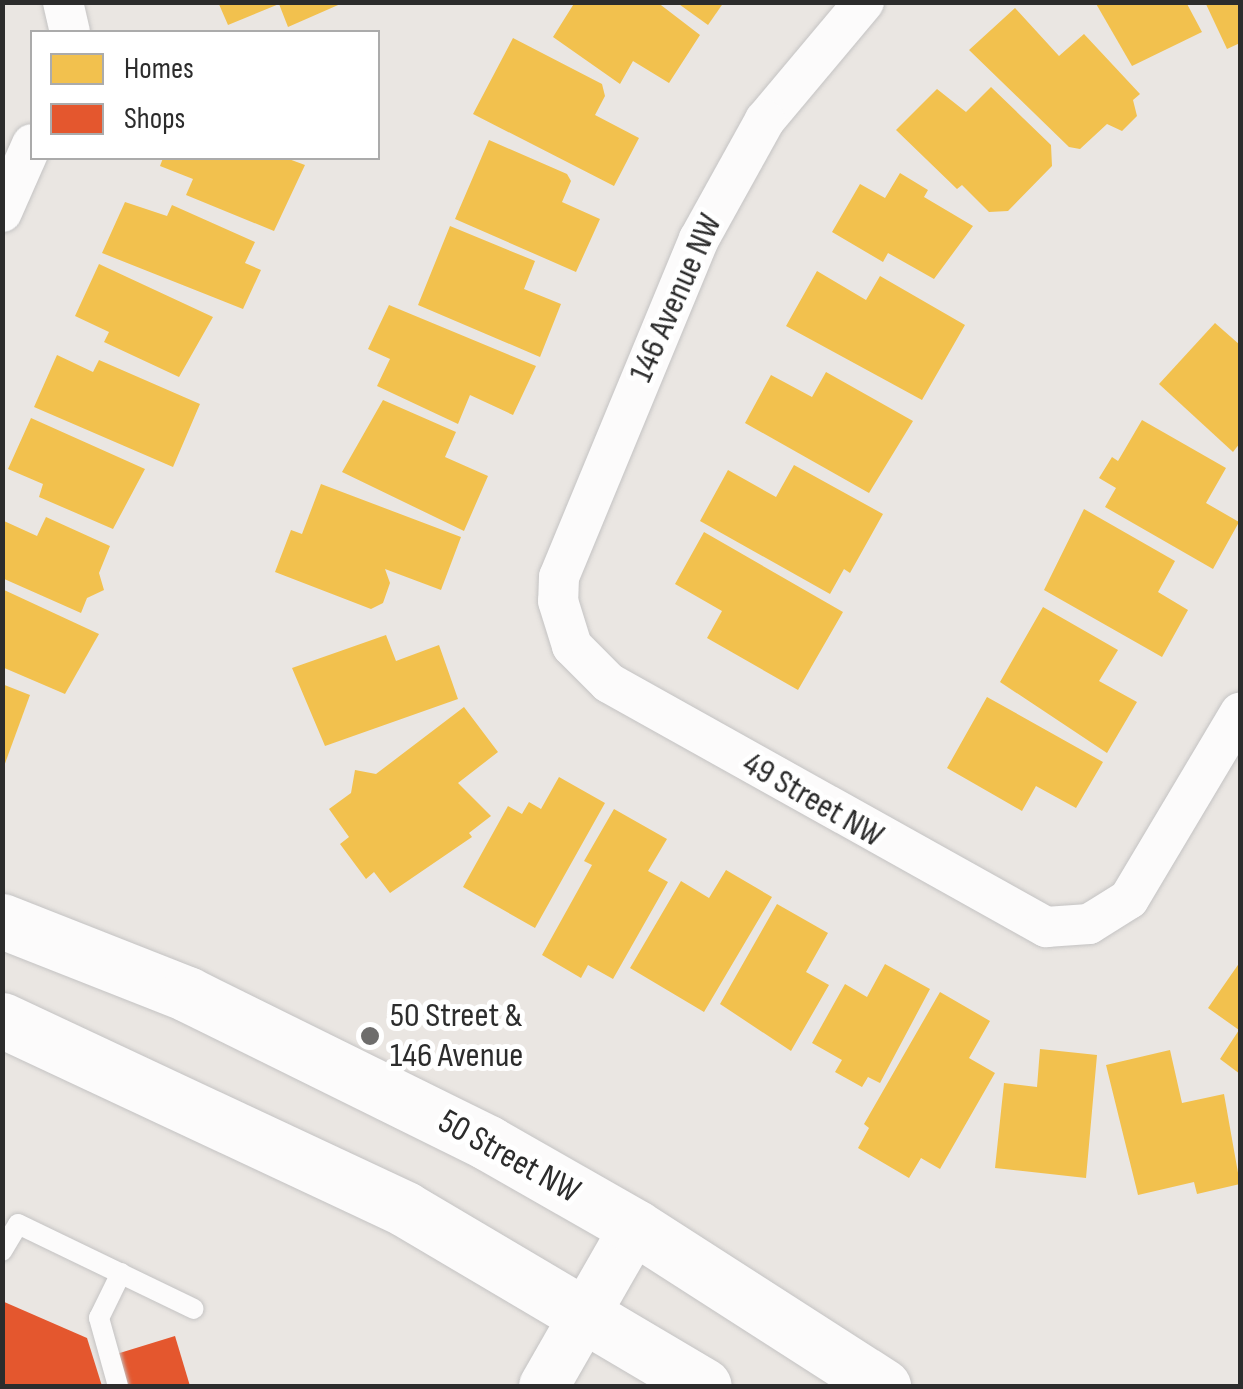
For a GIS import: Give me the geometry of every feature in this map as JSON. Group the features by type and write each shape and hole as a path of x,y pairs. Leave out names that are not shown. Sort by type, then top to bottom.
{"main road":[{"name":"50 Street NW","path":"2,921 187,994 341,1067 635,1227 883,1386"},
{"path":"2,1020 270,1140 585,1313 704,1386"}],"street":[{"name":"146 Avenue NW","path":"563,627 558,601 563,566 699,239 766,120 864,2"},
{"path":"2,212 30,149"},
{"name":"49 Street NW","path":"563,627 587,666 609,683 995,904 1046,927 1088,924 1110,914 1141,883 1240,714"},
{"path":"544,1386 635,1227"}],"lane":[{"path":"2,1251 18,1224 194,1309"},
{"path":"118,1386 99,1318 121,1274"}],"building: Homes":[{"path":"218,2 345,2 288,27 279,4 228,25"},
{"path":"575,2 657,2 700,35 669,83 633,61 620,84 553,37"},
{"path":"676,2 724,2 708,25"},
{"path":"1095,2 1186,2 1202,32 1132,66"},
{"path":"1205,2 1240,2 1240,43 1227,49"},
{"path":"1015,8 1059,56 1084,34 1140,94 1133,100 1137,116 1122,131 1107,124 1080,149 1069,147 969,50"},
{"path":"513,38 602,84 605,96 595,115 639,138 614,186 473,114"},
{"path":"991,87 1051,145 1052,166 1008,211 989,212 962,185 957,189 896,130 937,89 966,112"},
{"path":"489,140 567,174 571,181 562,202 600,219 576,272 455,219"},
{"path":"162,160 291,160 305,165 274,231 186,195 193,179 160,166"},
{"path":"900,173 928,190 924,197 973,226 934,279 888,253 883,262 832,232 860,184 885,198"},
{"path":"125,202 167,216 172,205 255,242 245,263 261,270 243,309 102,253"},
{"path":"450,226 535,261 524,289 561,304 540,357 418,305"},
{"path":"99,264 213,317 179,377 104,342 109,332 75,316"},
{"path":"817,271 866,300 880,276 965,325 922,400 786,326"},
{"path":"389,305 536,366 513,415 470,395 458,424 377,386 390,359 368,349"},
{"path":"1215,323 1240,345 1240,443 1233,452 1159,384"},
{"path":"57,355 93,372 99,360 200,404 173,467 34,407"},
{"path":"826,372 913,421 869,493 745,423 771,375 812,397"},
{"path":"383,400 456,432 445,457 488,476 464,531 342,472"},
{"path":"31,418 145,469 113,529 39,497 43,484 8,469"},
{"path":"1142,420 1226,468 1206,503 1239,522 1213,569 1105,507 1116,488 1099,478 1112,457 1118,461"},
{"path":"794,465 883,514 850,573 844,569 830,594 700,521 728,470 776,497"},
{"path":"321,484 461,537 441,590 385,569 390,583 383,603 371,609 275,572 291,530 302,534"},
{"path":"1084,509 1175,561 1158,592 1188,610 1162,657 1044,590"},
{"path":"46,517 110,546 99,573 104,590 87,598 81,613 2,578 4,521 37,536"},
{"path":"704,532 843,612 798,690 707,638 722,611 675,584"},
{"path":"2,589 99,634 65,694 2,667"},
{"path":"1043,607 1118,650 1099,681 1137,702 1107,753 1000,682"},
{"path":"386,635 396,661 439,645 458,699 325,746 292,668"},
{"path":"2,684 30,695 3,769 2,769"},
{"path":"987,697 1103,762 1076,808 1036,786 1022,811 947,768"},
{"path":"464,707 498,752 458,783 491,816 469,833 472,837 390,893 374,872 366,879 340,844 349,837 329,809 351,793 355,770 376,774"},
{"path":"559,777 605,803 535,928 463,887 508,806 522,814 529,802 541,809"},
{"path":"614,809 667,839 648,871 668,882 613,979 588,965 581,978 542,955 592,865 584,861"},
{"path":"726,870 772,897 704,1012 630,968 681,881 709,898"},
{"path":"777,904 828,933 806,972 829,985 791,1051 720,1004"},
{"path":"1240,962 1240,1074 1220,1059 1239,1030 1208,1008"},
{"path":"885,964 930,989 880,1083 868,1077 862,1087 835,1072 842,1060 812,1043 845,984 867,997"},
{"path":"940,992 990,1021 969,1058 995,1073 940,1169 921,1158 909,1178 858,1148 869,1128 864,1124"},
{"path":"1040,1049 1097,1055 1086,1178 995,1168 1004,1083 1037,1087"},
{"path":"1170,1050 1182,1103 1224,1094 1240,1184 1197,1194 1194,1182 1138,1195 1106,1065"}],"building: Shops":[{"path":"2,1301 87,1338 102,1386 2,1386"},
{"path":"175,1336 190,1386 120,1386 110,1356"}],"place":[{"name":"50 Street & 146 Avenue","path":"370,1036"}]}
